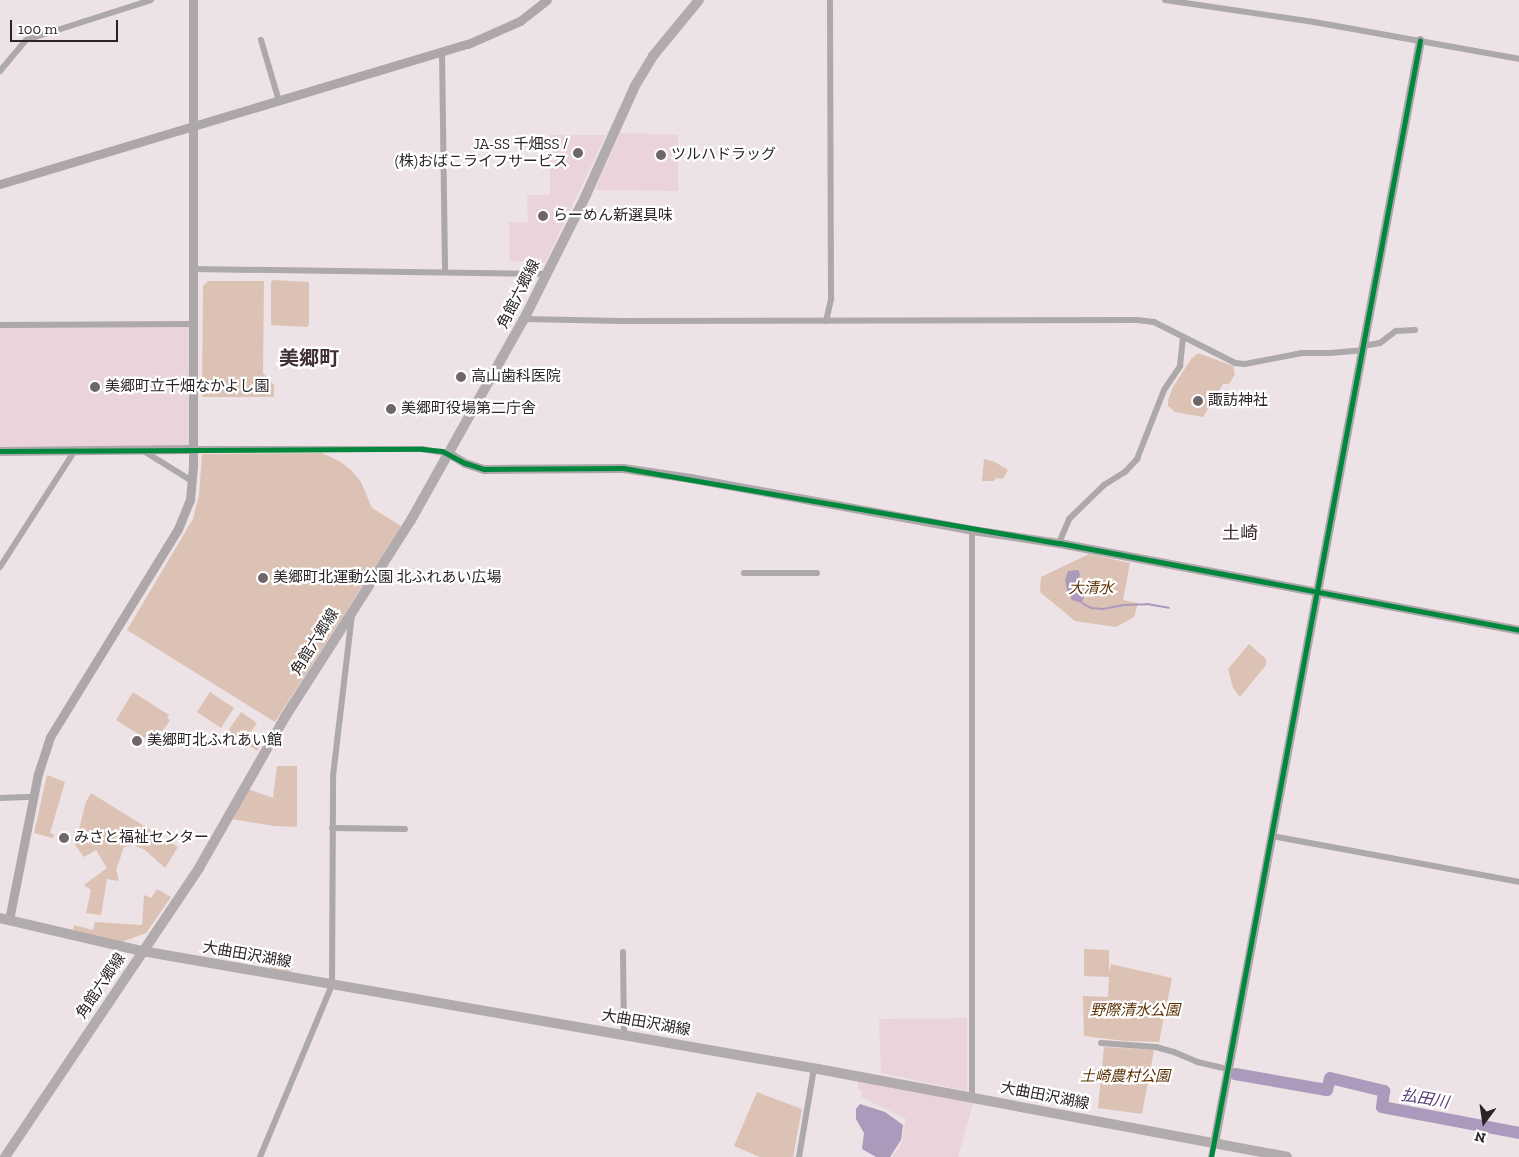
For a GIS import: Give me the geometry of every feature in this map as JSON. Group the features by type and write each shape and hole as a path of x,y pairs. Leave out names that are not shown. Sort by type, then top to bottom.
{"main road":[{"name":"角館六郷線","path":"5,1157 199,868 285,717 411,520 450,454 524,319 635,86 653,56 698,0"},
{"name":"大曲田沢湖線","path":"4,919 142,951 814,1068 1287,1157"}],"street":[{"path":"0,71 26,40 151,0"},
{"path":"4,919 33,797 50,737 178,529 190,500 193,449 193,0"},
{"path":"0,184 442,52 503,30 535,11 547,0"},
{"path":"826,321 831,299 830,0"},
{"path":"1165,0 1314,22 1519,59"},
{"path":"260,40 279,101"},
{"path":"1211,1157 1420,40"},
{"path":"442,52 445,271"},
{"path":"192,268 547,274"},
{"path":"524,319 826,321 1137,320 1154,322 1216,355 1235,363 1245,364 1296,354 1330,354 1363,348 1380,343 1396,331 1415,330"},
{"path":"0,325 192,324"},
{"path":"1059,543 1069,519 1104,485 1125,472 1137,459 1164,390 1180,366 1183,338"},
{"path":"139,449 192,481"},
{"path":"0,451 422,449 450,454 465,463 484,469 623,468 747,488 972,530 1059,543 1519,630"},
{"path":"0,567 74,450"},
{"path":"972,530 972,1097"},
{"path":"744,573 817,573"},
{"path":"260,1157 332,985 333,776 352,611"},
{"path":"0,798 33,797"},
{"path":"332,828 405,829"},
{"path":"1272,836 1519,882"},
{"path":"623,952 624,1035"},
{"path":"1101,1043 1156,1047 1197,1062 1228,1069"},
{"path":"799,1157 814,1068"}],"shaded area":[{"path":"620,133 678,135 678,191 595,190"},
{"path":"550,135 606,135 545,263 510,261 509,222 528,222 527,195 550,195"},
{"name":"美郷町立千畑なかよし園","path":"0,326 189,327 190,447 0,447"},
{"name":"大清水","path":"1078,570 1080,574 1078,582 1084,596 1082,603 1072,600 1065,580 1068,571"},
{"path":"967,1018 967,1091 881,1073 879,1019"},
{"path":"858,1079 973,1103 958,1157 892,1157 901,1144 906,1119 861,1097 863,1091 858,1089"},
{"path":"860,1104 885,1112 903,1125 901,1140 890,1157 876,1157 862,1149 864,1133 856,1119 856,1109"}],"green space":[{"path":"273,280 309,282 309,324 307,327 271,325 271,282"},
{"path":"208,281 264,281 263,373 274,385 274,397 202,397 203,286"},
{"path":"1198,353 1233,366 1235,374 1229,384 1223,384 1203,417 1175,412 1168,406 1168,400 1173,387 1191,359"},
{"name":"美郷町北運動公園 北ふれあい広場","path":"322,453 341,462 352,471 361,482 372,508 401,526 275,722 127,630 193,519 199,495 202,454"},
{"path":"984,459 995,462 1008,470 1003,479 997,478 993,481 982,481"},
{"name":"大清水","path":"1089,554 1130,563 1123,600 1138,603 1134,617 1116,627 1075,621 1040,592 1041,577"},
{"path":"1249,644 1266,659 1266,665 1240,697 1233,688 1228,669"},
{"path":"133,692 169,715 167,718 170,720 154,744 116,720"},
{"path":"210,692 234,708 221,728 197,712"},
{"path":"241,712 257,723 250,733 263,742 257,751 228,731"},
{"path":"277,766 297,766 297,827 274,826 232,819 248,789 273,798"},
{"path":"47,775 65,782 50,833 54,834 53,838 34,833"},
{"path":"91,793 178,847 165,868 145,850 133,845 124,847 116,870 119,881 107,879 101,915 86,913 91,890 84,885 107,868 96,850 84,857 75,845 86,802"},
{"path":"157,889 171,897 146,933 122,942 73,930 74,925 93,930 95,922 142,925 144,895 151,898"},
{"name":"野際清水公園","path":"1084,949 1109,950 1109,972 1111,964 1172,978 1159,1042 1125,1041 1084,1036 1083,996 1108,997 1109,977 1084,976"},
{"path":"268,953 289,954 289,961 294,962 291,973 268,968"},
{"name":"土崎農村公園","path":"1104,1047 1154,1050 1142,1114 1098,1108"},
{"path":"757,1092 802,1109 793,1157 760,1157 734,1146"}],"waterway":[{"path":"1082,603 1091,608 1103,609 1124,605 1147,604 1169,608"},
{"name":"払田川","path":"1235,1074 1327,1090 1330,1078 1384,1091 1382,1107 1519,1133"}],"cycle path":[{"path":"1211,1157 1420,40"},
{"path":"0,451 422,449 442,451 465,463 484,469 623,468 1059,543 1519,630"}],"place":[{"name":"JA-SS 千畑SS / (株)おばこライフサービス","path":"578,153"},
{"name":"ツルハドラッグ","path":"661,155"},
{"name":"らーめん新選具味","path":"543,216"},
{"name":"高山歯科医院","path":"461,377"},
{"name":"美郷町立千畑なかよし園","path":"95,387"},
{"name":"諏訪神社","path":"1198,401"},
{"name":"美郷町役場第二庁舎","path":"391,409"},
{"name":"美郷町北運動公園 北ふれあい広場","path":"263,578"},
{"name":"美郷町北ふれあい館","path":"137,741"},
{"name":"みさと福祉センター","path":"64,838"}],"district":[{"name":"美郷町","path":"309,358"},
{"name":"土崎","path":"1240,533"}]}
